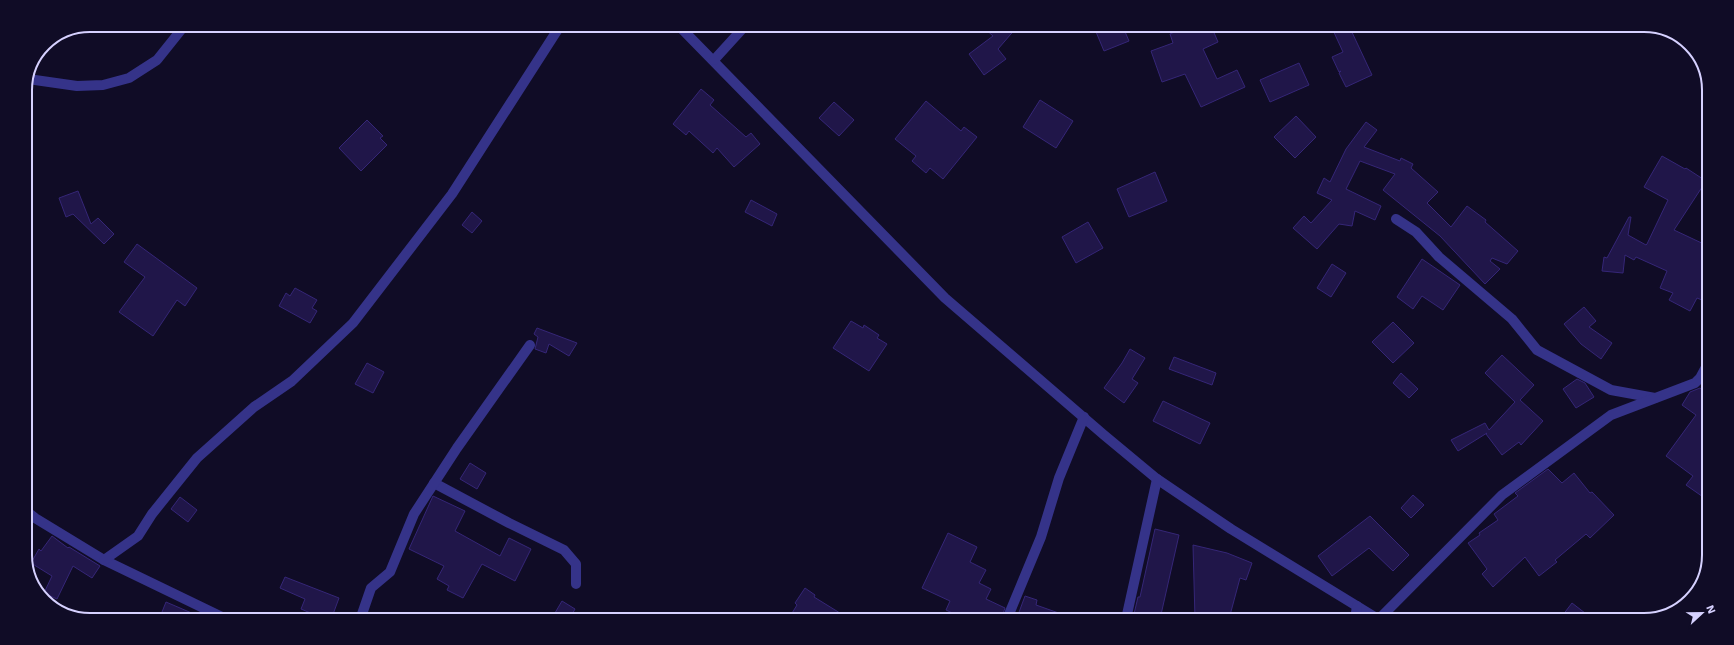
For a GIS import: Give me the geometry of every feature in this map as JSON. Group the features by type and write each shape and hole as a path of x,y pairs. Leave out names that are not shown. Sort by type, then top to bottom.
{"street":[{"path":"33,80 77,86 103,85 129,78 157,60 179,32"},
{"path":"104,560 138,536 152,514 197,458 254,407 292,381 353,323 452,194 556,32"},
{"path":"685,32 945,298 1157,480 1231,529 1369,613"},
{"path":"714,60 740,32"},
{"path":"1396,219 1416,232 1439,257 1512,319 1537,350 1567,368 1611,390 1655,398"},
{"path":"362,613 371,588 390,572 414,514 530,345"},
{"path":"1385,613 1502,495 1611,415 1695,383 1702,374"},
{"path":"1009,613 1041,537 1059,478 1084,417"},
{"path":"1127,613 1157,480"},
{"path":"434,483 509,524 564,550 576,564 576,584"},
{"path":"32,516 104,560 214,613"},
{"path":"1356,613 1357,606"}],"building":[{"path":"989,32 1013,32 998,49 1006,59 984,75 969,54 993,36"},
{"path":"1096,32 1125,32 1129,41 1104,51"},
{"path":"1174,32 1214,32 1218,42 1203,49 1217,79 1237,70 1245,87 1201,107 1185,74 1162,82 1151,51 1173,43 1170,34"},
{"path":"1334,32 1352,32 1372,75 1346,87 1339,73 1341,71 1339,72 1332,57 1343,52"},
{"path":"1299,63 1309,85 1270,102 1260,80"},
{"path":"701,89 714,100 710,105 746,137 751,133 760,144 734,167 717,148 713,153 689,131 686,135 673,124"},
{"path":"1040,100 1073,121 1056,148 1023,127"},
{"path":"926,101 961,131 964,127 977,137 943,179 930,168 926,173 912,161 916,156 895,139"},
{"path":"834,102 854,120 839,136 819,118"},
{"path":"1296,116 1316,137 1295,158 1274,137"},
{"path":"367,120 383,136 380,138 387,145 361,171 339,148"},
{"path":"1366,122 1377,130 1364,147 1400,161 1401,158 1413,164 1411,168 1438,192 1427,203 1451,227 1467,206 1486,220 1485,222 1518,251 1507,264 1492,258 1490,261 1500,269 1485,284 1440,236 1383,190 1395,174 1360,161 1346,189 1381,206 1375,220 1355,211 1352,226 1339,224 1317,249 1293,228 1304,216 1311,223 1332,200 1317,193 1324,178 1330,182 1346,149"},
{"path":"1662,156 1685,169 1686,168 1702,178 1702,187 1674,230 1702,243 1702,300 1697,298 1690,311 1669,300 1673,293 1660,288 1667,271 1636,257 1634,260 1625,255 1623,273 1602,271 1604,257 1607,258 1629,217 1631,217 1628,235 1646,245 1647,244 1668,200 1644,187"},
{"path":"1155,172 1167,201 1129,217 1117,189"},
{"path":"78,191 91,224 98,218 114,234 104,244 73,214 66,217 59,198"},
{"path":"751,200 777,214 772,226 745,212"},
{"path":"472,212 482,221 472,233 462,225"},
{"path":"1088,222 1103,248 1076,263 1062,237"},
{"path":"137,244 197,288 185,306 177,300 153,336 119,312 145,277 124,262"},
{"path":"1422,259 1460,285 1443,310 1422,296 1413,309 1397,297"},
{"path":"1332,264 1346,273 1331,297 1317,288"},
{"path":"295,288 317,300 312,308 317,311 310,323 279,306 286,293 290,296"},
{"path":"1584,307 1596,321 1589,327 1612,343 1601,359 1581,344 1564,324"},
{"path":"851,321 863,328 864,325 879,335 877,338 887,344 869,371 833,348"},
{"path":"1393,322 1414,343 1393,363 1372,342"},
{"path":"537,328 577,343 569,356 549,344 546,353 535,349 538,337 534,334"},
{"path":"1130,349 1145,358 1132,379 1138,383 1124,403 1104,388"},
{"path":"1502,355 1534,385 1520,400 1543,421 1521,445 1519,442 1502,455 1486,434 1487,433 1458,451 1451,440 1485,423 1489,430 1515,402 1485,373"},
{"path":"1174,357 1216,373 1212,385 1169,369"},
{"path":"367,363 384,372 373,393 355,384"},
{"path":"1401,373 1418,389 1409,398 1393,383"},
{"path":"1577,379 1585,383 1594,397 1576,408 1563,389"},
{"path":"1700,388 1702,389 1702,496 1686,485 1693,476 1666,456 1696,415 1682,405 1690,392"},
{"path":"1163,401 1210,423 1200,444 1153,421"},
{"path":"470,463 486,473 477,489 460,479"},
{"path":"1548,469 1562,483 1574,473 1590,493 1592,492 1614,515 1590,538 1586,534 1555,560 1557,562 1539,576 1525,557 1493,587 1482,574 1487,569 1468,543 1480,535 1479,533 1498,520 1494,514 1518,496 1515,493"},
{"path":"1413,495 1424,505 1411,518 1401,508"},
{"path":"433,496 465,511 455,531 500,556 509,538 531,549 515,581 482,564 463,598 447,590 449,586 437,579 444,566 409,549"},
{"path":"180,497 197,510 188,522 171,509"},
{"path":"1370,516 1409,555 1393,571 1369,548 1332,576 1318,556"},
{"path":"1155,529 1179,535 1161,613 1134,613 1138,597 1140,597"},
{"path":"948,533 977,547 970,562 986,570 979,583 991,589 986,599 1005,608 1003,613 952,613 946,610 950,601 922,588"},
{"path":"52,536 68,548 69,547 100,566 92,578 73,566 57,599 49,595 45,591 52,576 33,564 32,561 39,549 41,551"},
{"path":"1193,545 1227,553 1252,563 1246,580 1240,578 1231,613 1195,613"},
{"path":"285,577 339,598 333,613 310,613 301,609 305,599 280,588"},
{"path":"805,588 815,595 814,597 840,613 792,613 797,605 795,603"},
{"path":"1025,596 1037,600 1036,605 1059,613 1019,613"},
{"path":"562,601 575,609 573,613 555,613"},
{"path":"166,602 192,613 162,613"},
{"path":"1572,603 1585,613 1564,613"}]}
